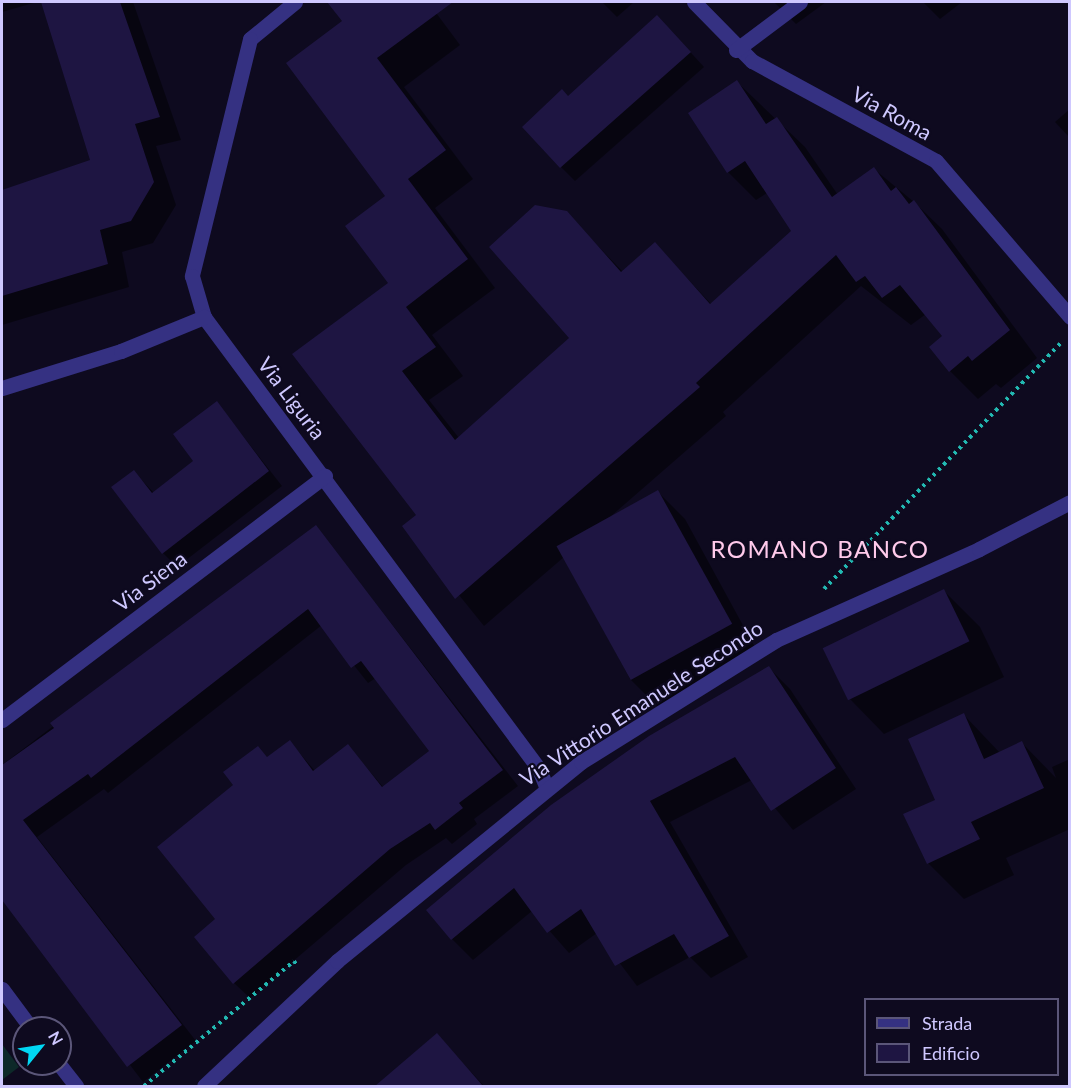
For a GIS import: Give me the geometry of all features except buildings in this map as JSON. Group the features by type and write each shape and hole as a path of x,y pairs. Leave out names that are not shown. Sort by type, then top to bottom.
{"street":[{"name":"Via Liguria","path":"295,2 250,39 192,276 204,317 325,476 539,769 546,786"},
{"name":"Via Roma","path":"694,2 736,50 936,161 1070,317"},
{"path":"736,50 800,2"},
{"path":"2,388 121,351 204,317"},
{"name":"Via Siena","path":"2,720 325,476"},
{"name":"Via Vittorio Emanuele Secondo","path":"204,1086 337,961 546,786 581,762 776,640 949,562 1070,502"},
{"path":"2,989 22,1016"}],"path":[{"path":"815,599 1070,334"}],"green space":[{"path":"2,1044 12,1058 12,1072 2,1080"}],"district":[{"name":"ROMANO BANCO","path":"820,549"}]}
